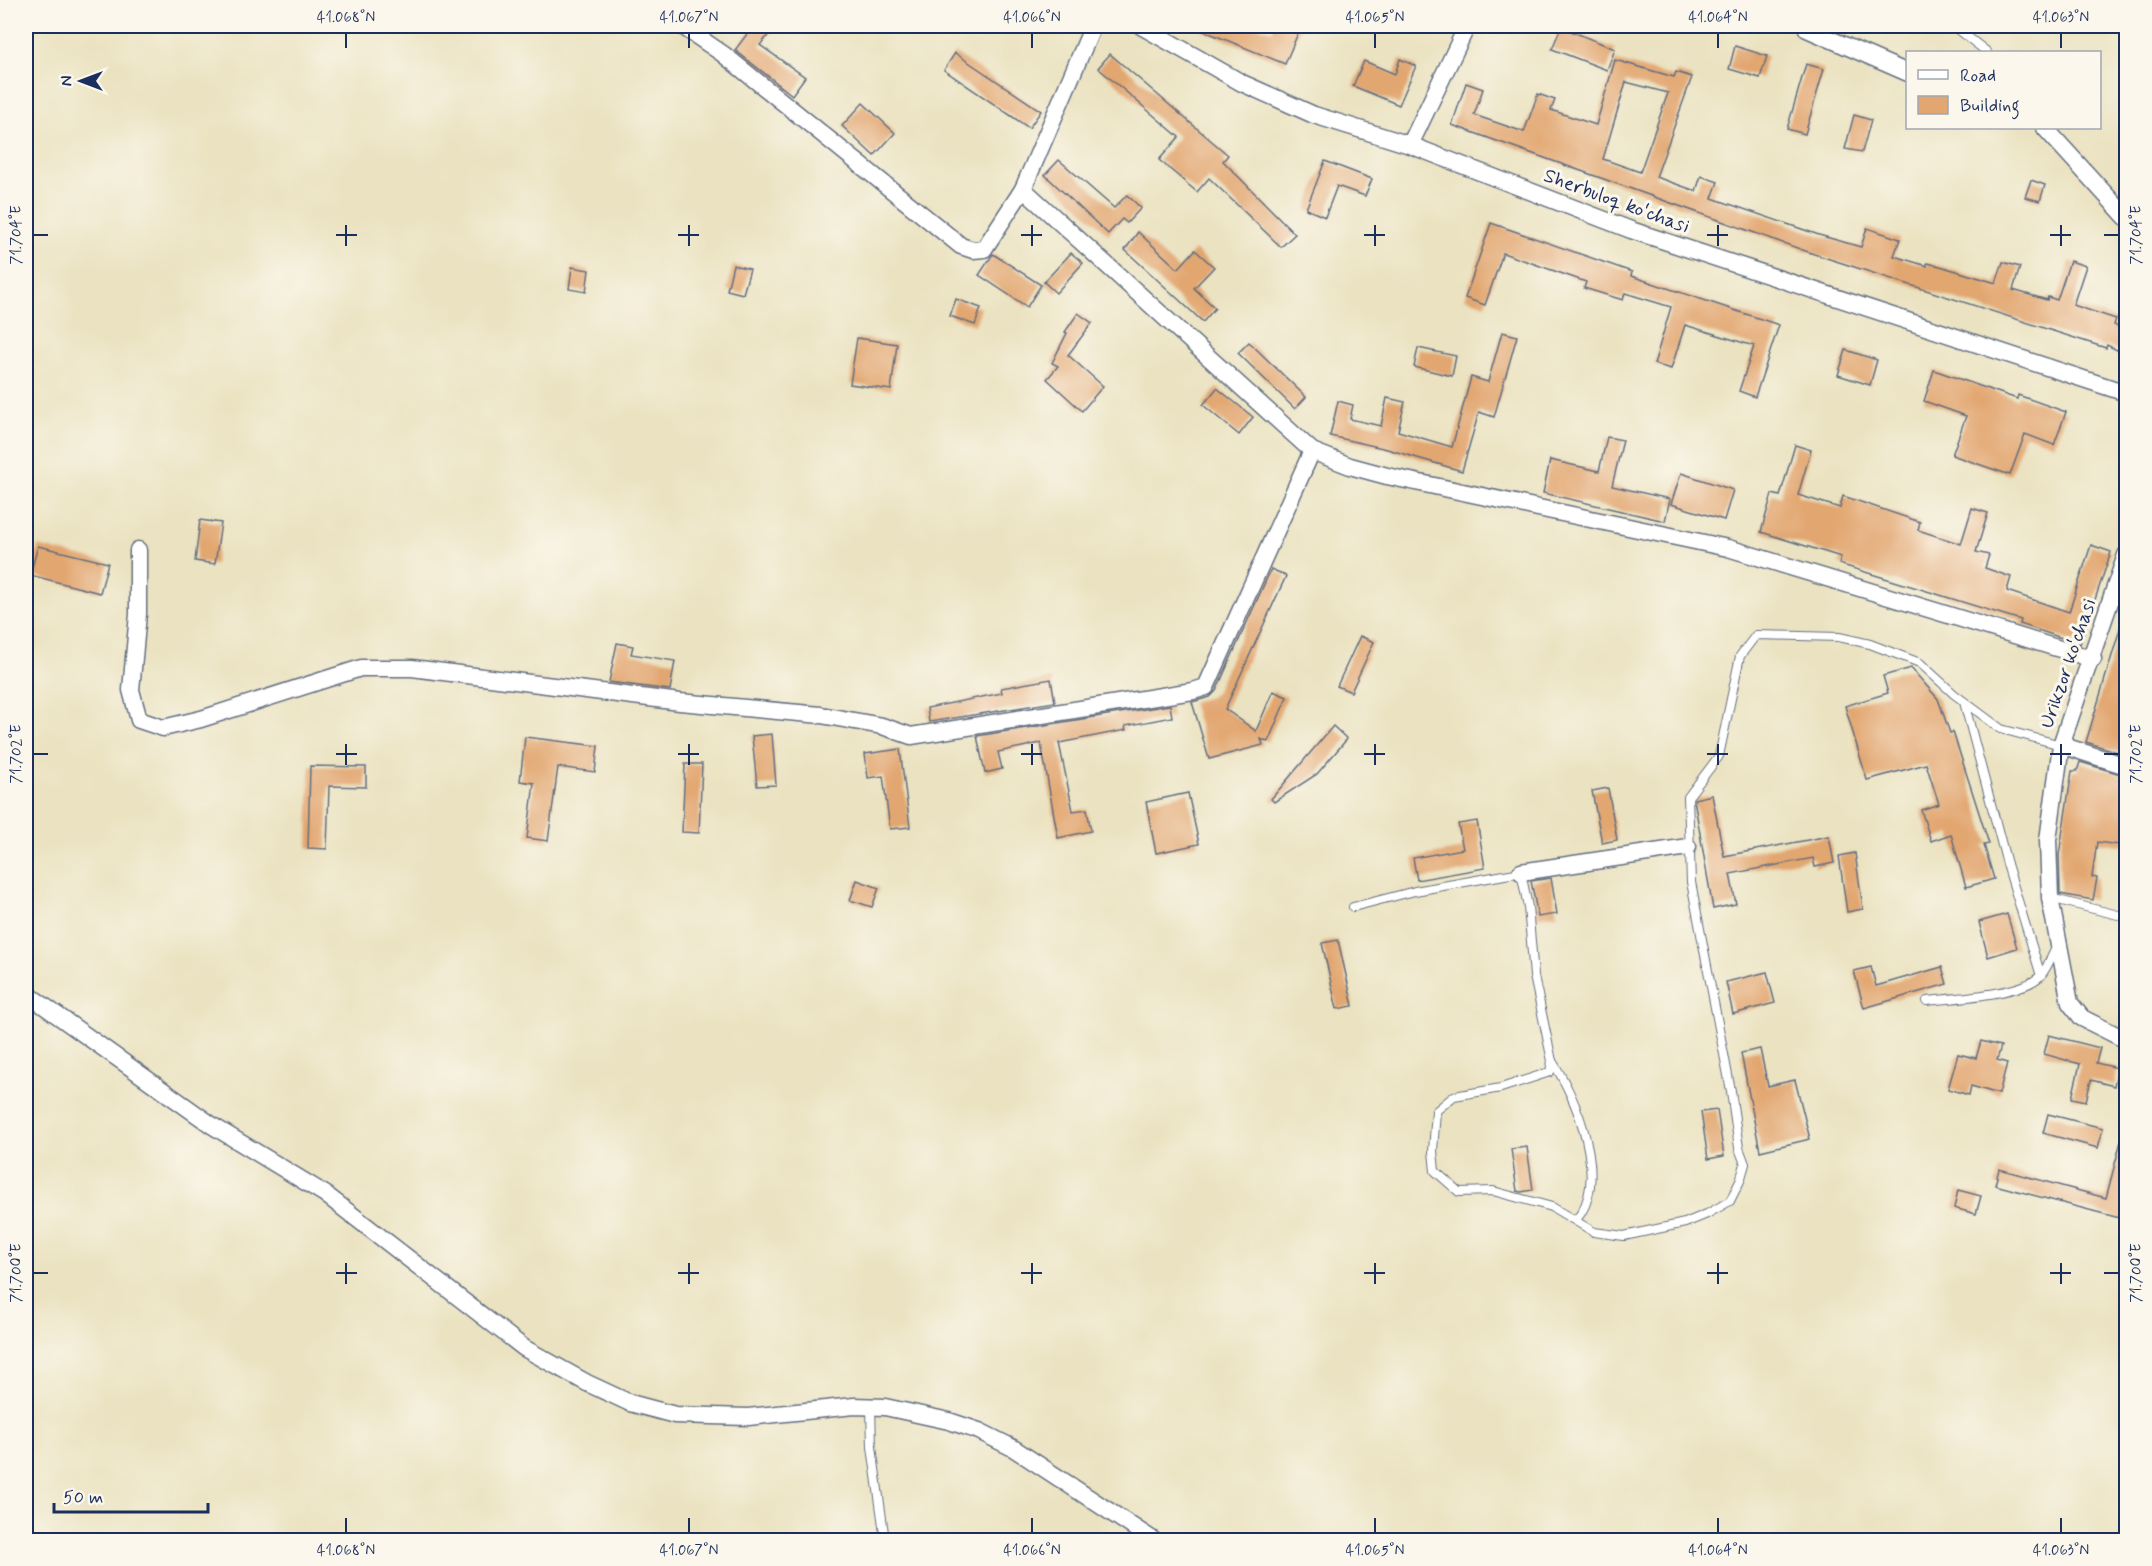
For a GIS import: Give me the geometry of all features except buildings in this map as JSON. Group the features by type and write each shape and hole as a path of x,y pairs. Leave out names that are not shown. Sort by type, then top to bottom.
{"street":[{"path":"682,26 723,54 961,246 973,250 984,249 1023,189 1093,26"},
{"name":"Sherbuloq koʻchasi","path":"1141,26 1242,83 1314,115 1410,145 1631,230 2127,393"},
{"path":"1410,145 1467,26"},
{"path":"1807,29 1906,73"},
{"path":"2047,129 2127,217"},
{"path":"1023,189 1312,451 1350,466 1387,476 1645,528 1728,548 2093,659"},
{"path":"138,550 138,614 131,690 139,720 163,728 201,719 361,668 412,668 680,702 821,715 882,726 911,736 1193,691 1206,687 1312,451"},
{"name":"Urikzor koʻchasi","path":"2127,555 2093,659 2061,745 2048,840 2050,898 2070,1003 2082,1018 2127,1040"},
{"path":"2061,745 2127,766"},
{"path":"1521,872 1688,847"},
{"path":"26,993 213,1126 310,1184 524,1348 576,1378 630,1403 675,1415 748,1417 827,1407 871,1406 920,1413 979,1431 1013,1448 1153,1540"}],"lane":[{"path":"1957,26 1986,51"},
{"path":"1353,907 1415,891 1521,872 1528,907 1534,976 1552,1061 1550,1072 1501,1088 1454,1096 1436,1111 1433,1151 1435,1171 1459,1191 1493,1191 1552,1207 1594,1232 1624,1236 1656,1230 1685,1223 1730,1201 1745,1164 1738,1148 1731,1090 1691,882 1688,797 1719,756 1740,656 1756,635 1839,637 1869,644 1920,663 1964,702 2001,729 2061,745"},
{"path":"1964,702 2007,864 2041,976"},
{"path":"2050,898 2127,917"},
{"path":"1928,1001 1968,997 2015,987 2041,976 2058,943"},
{"path":"1552,1061 1569,1085 1585,1135 1590,1182 1586,1208 1576,1220"},
{"path":"871,1406 872,1447 885,1540"}]}
